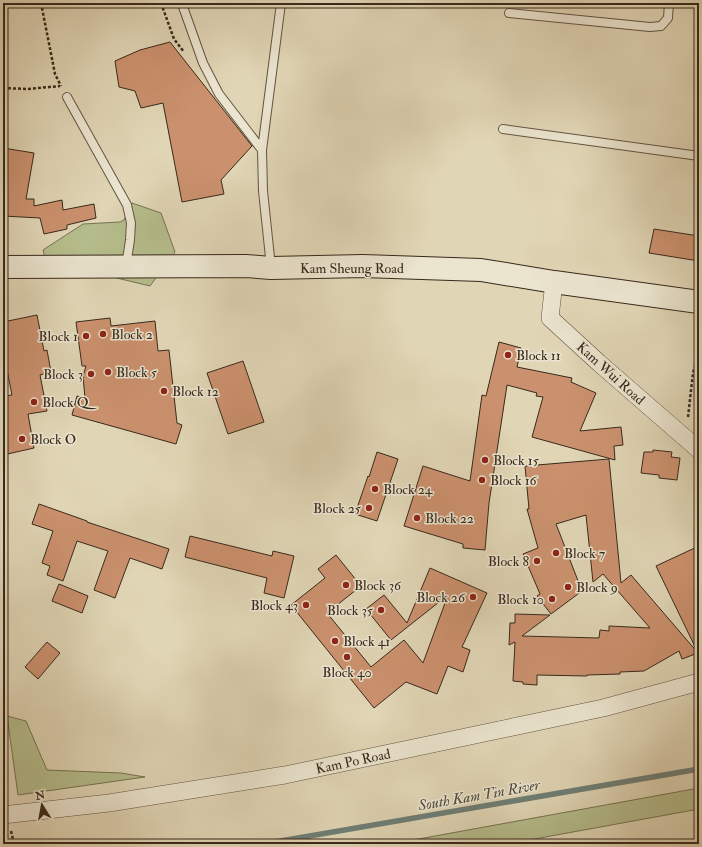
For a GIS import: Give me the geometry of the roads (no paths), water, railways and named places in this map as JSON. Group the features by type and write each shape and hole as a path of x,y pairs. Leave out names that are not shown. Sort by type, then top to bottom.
{"main road":[{"name":"Kam Sheung Road","path":"3,267 246,266 271,268 363,266 481,270 554,282 699,302"}],"street":[{"name":"Kam Wui Road","path":"554,282 550,318 699,450"},
{"name":"Kam Po Road","path":"3,815 109,803 284,775 603,708 699,682"}],"lane":[{"path":"271,268 263,191 262,150 280,3"},
{"path":"509,13 650,27 661,26 668,18 669,3"},
{"path":"182,4 202,62 220,94 262,150"},
{"path":"67,97 127,205 131,223 126,267"},
{"path":"503,129 699,156"}],"waterway":[{"name":"South Kam Tin River","path":"263,844 699,769"}],"place":[{"name":"Block 2","path":"103,334"},
{"name":"Block 1","path":"86,336"},
{"name":"Block 11","path":"508,355"},
{"name":"Block 5","path":"108,372"},
{"name":"Block 3","path":"91,374"},
{"name":"Block 12","path":"164,391"},
{"name":"Block Q","path":"34,402"},
{"name":"Block O","path":"22,439"},
{"name":"Block 15","path":"485,460"},
{"name":"Block 16","path":"482,480"},
{"name":"Block 24","path":"375,489"},
{"name":"Block 25","path":"369,508"},
{"name":"Block 22","path":"417,518"},
{"name":"Block 7","path":"556,553"},
{"name":"Block 8","path":"537,561"},
{"name":"Block 36","path":"346,585"},
{"name":"Block 9","path":"568,587"},
{"name":"Block 26","path":"473,597"},
{"name":"Block 10","path":"552,599"},
{"name":"Block 43","path":"306,605"},
{"name":"Block 35","path":"381,610"},
{"name":"Block 41","path":"335,641"},
{"name":"Block 40","path":"347,657"}]}
